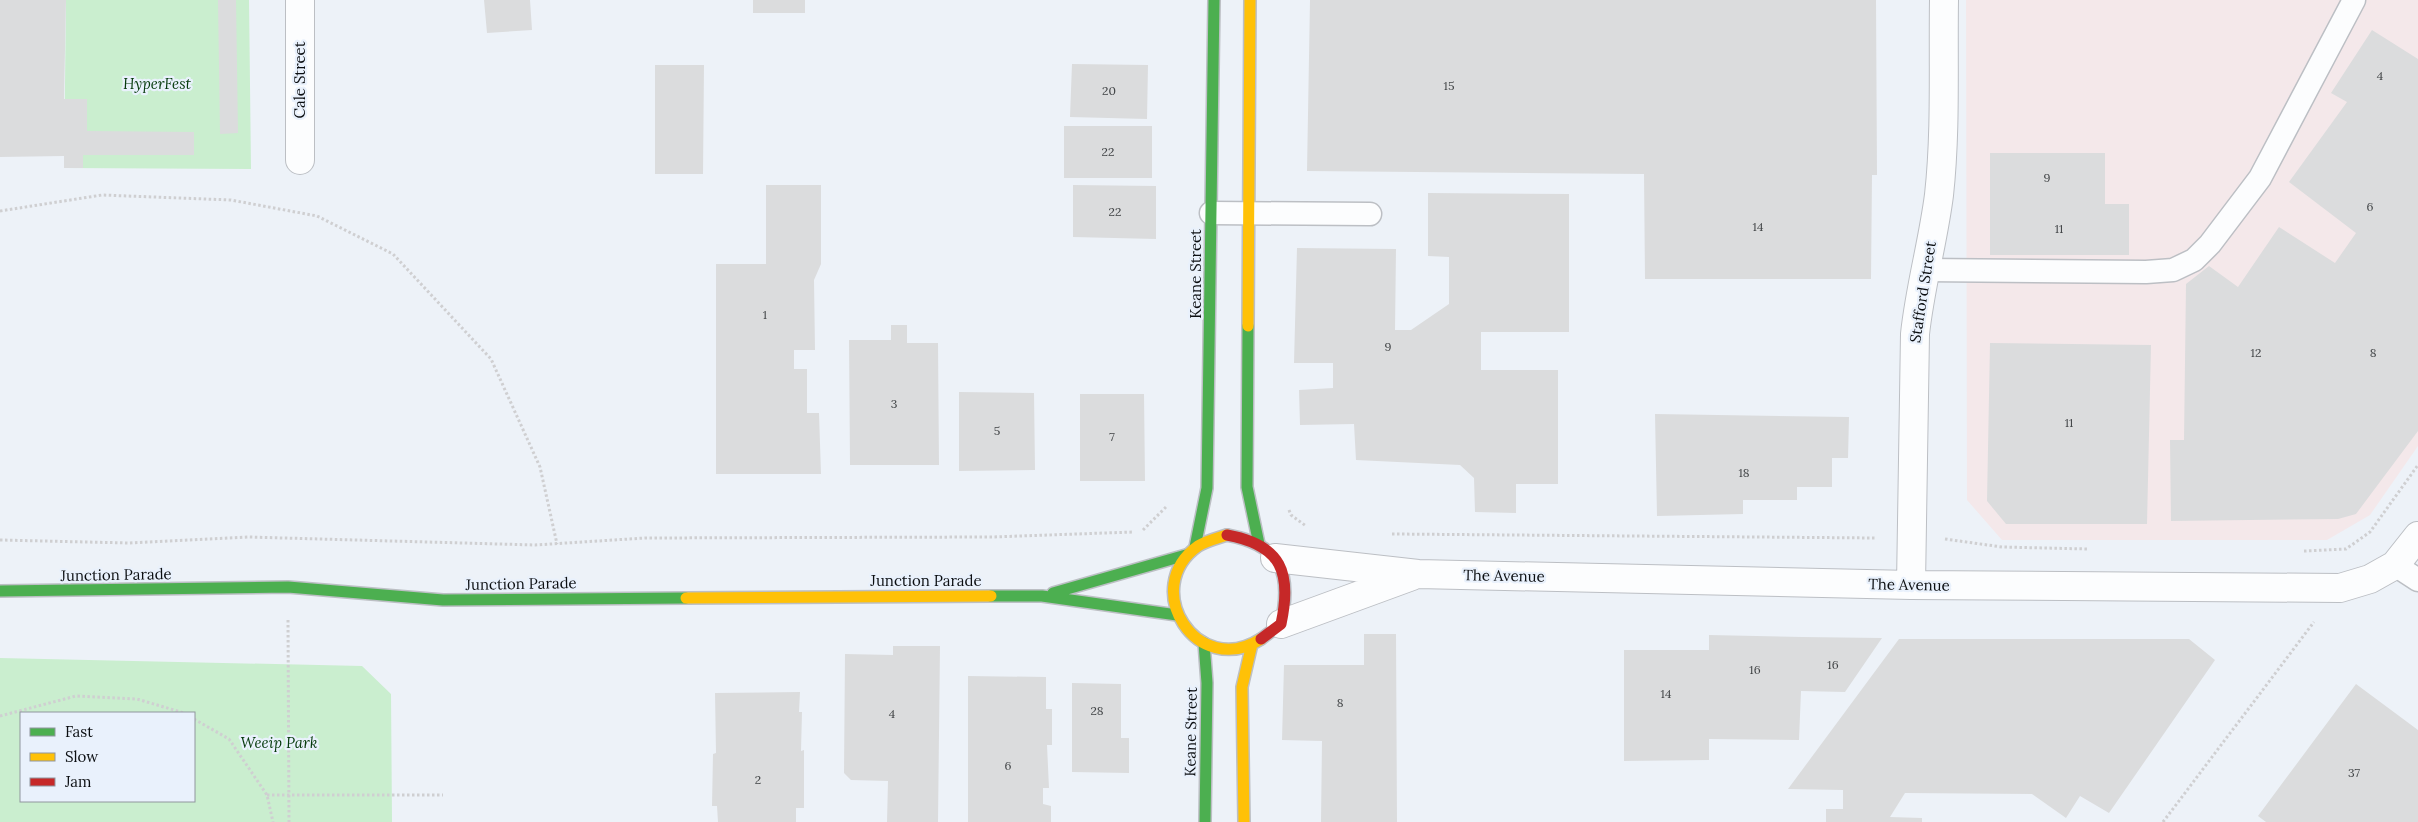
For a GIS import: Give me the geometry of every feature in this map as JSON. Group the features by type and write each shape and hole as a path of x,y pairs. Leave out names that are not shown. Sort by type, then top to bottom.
{"street":[{"name":"Cale Street","path":"300,0 300,160"},
{"name":"Keane Street","path":"1195,547 1208,478 1214,0"},
{"path":"1250,0 1247,486 1267,551 1284,576 1286,596 1281,624 1252,644 1228,649 1204,642 1184,626 1177,615 1172,590 1179,566 1186,555 1210,538 1227,535 1244,537 1267,551"},
{"name":"Stafford Street","path":"1911,585 1915,334 1939,196 1942,155 1944,0"},
{"path":"2395,565 2418,536"},
{"name":"The Avenue","path":"1267,551 1418,574 1911,585 2340,588 2370,579 2395,565"},
{"name":"Junction Parade","path":"1042,596 1186,555"},
{"name":"The Avenue","path":"1281,624 1418,574"},
{"name":"Junction Parade","path":"0,591 288,587 443,600 1042,596 1177,615"},
{"name":"Keane Street","path":"1204,642 1207,683 1205,822"},
{"path":"1244,822 1242,688 1252,644"}],"lane":[{"path":"1925,270 2146,272 2173,270 2194,260 2210,244 2260,178 2354,0"},
{"path":"1211,213 1370,214"},
{"path":"2395,565 2418,580"}],"path":[{"path":"0,211 102,195 231,200 317,216 393,254 491,359 540,467 557,544"},
{"path":"2300,551 2346,550 2370,532 2418,465"},
{"path":"1250,497 1282,496 1291,515 1312,530"},
{"path":"0,540 129,543 248,537 535,545 645,538 992,537 1141,532 1174,499 1205,499"},
{"path":"1387,534 1876,538"},
{"path":"1938,537 1952,542 2002,547 2096,550"},
{"path":"2163,822 2340,588"},
{"path":"288,616 288,822"},
{"path":"0,716 76,696 137,699 181,712"},
{"path":"195,720 229,740 267,795 273,822"},
{"path":"267,795 443,795"}],"shaded area":[{"path":"1966,0 2418,0 2418,446 2370,515 2327,540 2002,540 1967,500"}],"green space":[{"name":"HyperFest","path":"66,0 249,0 251,169 64,168"},
{"name":"Weeip Park","path":"0,658 362,666 391,694 392,822 0,822"}],"building":[{"path":"0,0 66,0 64,99 87,99 87,131 194,132 194,155 83,155 83,168 64,168 64,156 0,157"},
{"path":"218,0 236,0 238,133 220,134"},
{"path":"484,0 530,0 532,30 487,33"},
{"path":"753,0 805,0 805,13 753,13"},
{"path":"1310,0 1876,0 1877,175 1872,175 1871,279 1645,279 1644,174 1307,171"},
{"path":"2372,30 2418,59 2418,431 2356,514 2338,519 2171,521 2170,440 2184,440 2186,284 2209,266 2238,287 2279,227 2335,263 2356,233 2289,182 2347,102 2331,93"},
{"path":"1072,64 1148,65 1147,119 1070,117"},
{"path":"655,65 704,65 703,174 655,174"},
{"path":"1064,126 1152,126 1152,178 1064,178"},
{"path":"1990,153 2105,153 2105,204 2129,204 2129,255 1990,255"},
{"path":"766,185 821,185 821,264 814,280 815,350 794,350 794,369 807,369 807,413 819,413 821,474 716,474 716,264 766,264"},
{"path":"1073,185 1156,186 1156,239 1073,237"},
{"path":"1428,193 1569,194 1569,332 1481,332 1481,370 1558,370 1558,484 1516,484 1516,513 1475,512 1474,478 1460,465 1356,460 1354,424 1300,425 1299,390 1333,388 1333,363 1294,363 1297,248 1396,249 1395,330 1411,330 1449,304 1449,257 1428,256"},
{"path":"891,325 907,325 907,343 938,343 939,465 850,465 849,340 891,340"},
{"path":"1990,343 2151,345 2147,524 2006,524 1987,501"},
{"path":"959,392 1034,393 1035,470 959,471"},
{"path":"1080,394 1144,394 1145,481 1080,481"},
{"path":"1655,414 1849,417 1848,458 1832,458 1832,487 1797,487 1797,500 1743,500 1743,514 1657,516"},
{"path":"1364,634 1396,634 1397,822 1321,822 1322,741 1282,740 1284,665 1364,665"},
{"path":"1709,635 1882,638 1845,692 1801,691 1799,740 1709,739 1709,760 1624,761 1624,650 1709,650"},
{"path":"1899,639 2189,639 2215,660 2109,813 2080,796 2066,818 2032,794 1905,793 1890,817 1922,818 1922,822 1826,822 1826,809 1843,809 1843,790 1788,789"},
{"path":"893,646 940,646 938,822 887,822 888,781 851,780 844,773 845,654 893,655"},
{"path":"968,676 1046,677 1046,709 1052,709 1052,745 1047,745 1049,788 1043,788 1043,804 1051,806 1051,822 968,822"},
{"path":"1072,683 1121,684 1121,738 1129,738 1129,773 1072,772"},
{"path":"2356,684 2418,730 2418,822 2266,822 2258,816"},
{"path":"800,692 799,712 802,712 801,751 804,750 804,808 796,808 796,822 718,822 717,806 712,806 713,754 716,753 715,693"}],"traffic: fast":[{"path":"1195,547 1207,488 1214,0"},
{"path":"1248,326 1247,487 1259,544"},
{"path":"1053,593 1186,555"},
{"path":"0,591 288,587 443,600 686,598"},
{"path":"991,596 1042,596 1177,615"},
{"path":"1204,643 1207,683 1205,822"}],"traffic: slow":[{"path":"1248,326 1250,0"},
{"path":"1227,535 1198,546 1181,564 1174,584 1175,605 1183,624 1197,639 1216,648 1237,648 1261,639"},
{"path":"686,598 991,596"},
{"path":"1244,822 1242,687 1252,644"}],"traffic: jam":[{"path":"1227,535 1260,546 1271,554 1279,564 1283,576 1285,590 1281,624 1261,639"}]}
